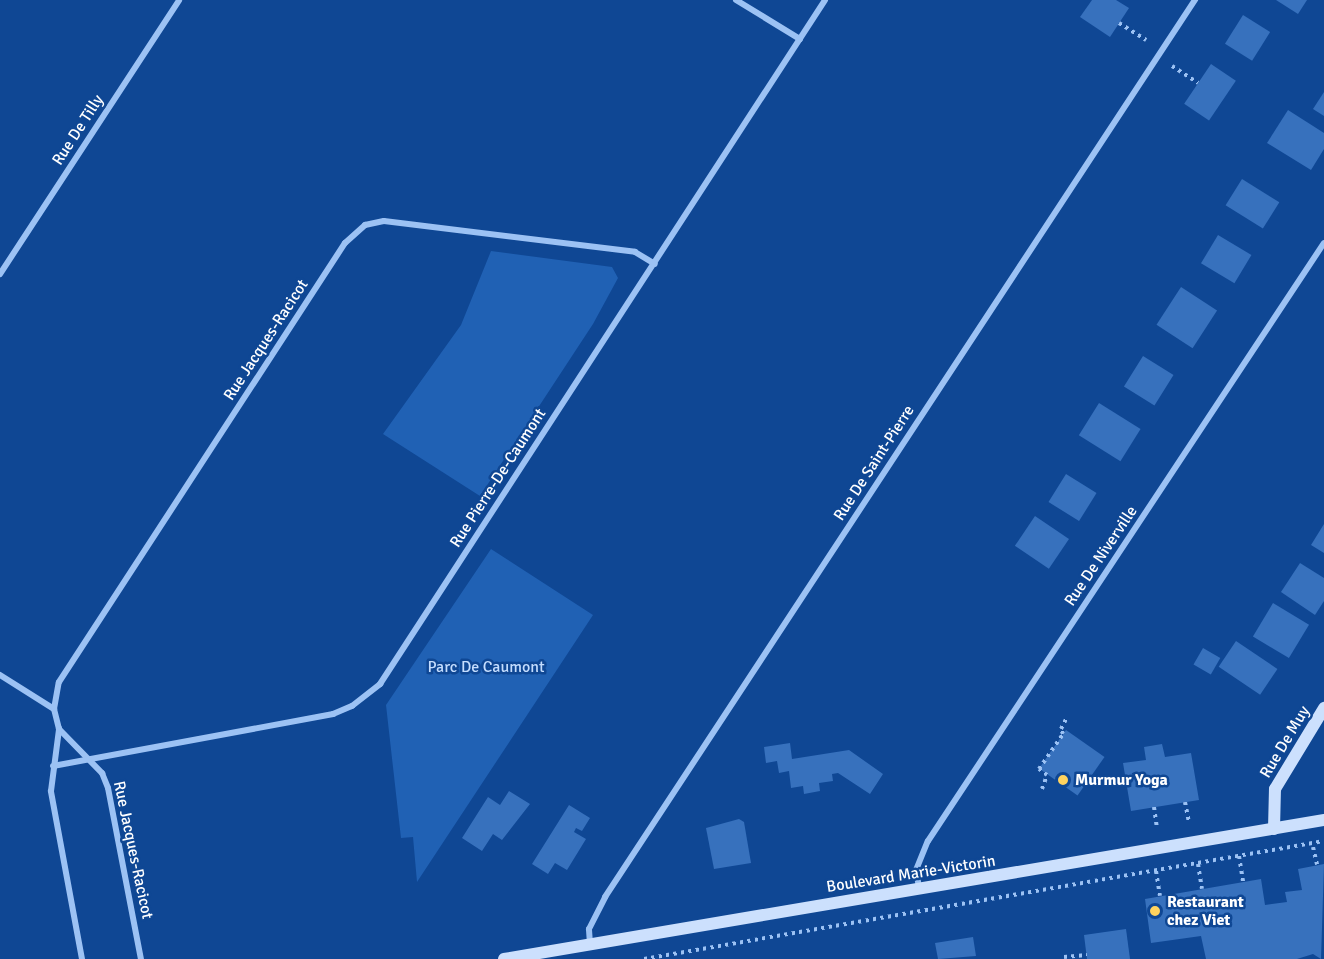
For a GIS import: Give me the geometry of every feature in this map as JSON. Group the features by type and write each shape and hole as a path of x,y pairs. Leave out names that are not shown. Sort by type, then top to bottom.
{"street":[{"name":"Rue De Tilly","path":"0,274 179,0"},
{"path":"736,0 800,39"},
{"name":"Rue Pierre-De-Caumont","path":"52,766 333,714 370,693 655,264 825,0"},
{"name":"Rue De Saint-Pierre","path":"591,944 589,929 599,906 1195,0"},
{"name":"Rue Jacques-Racicot","path":"82,959 51,790 52,766 59,729 54,709 59,682 354,233 365,225 384,221 635,252 655,264"},
{"name":"Rue De Niverville","path":"919,889 916,870 928,841 1324,243"},
{"path":"0,675 54,709"},
{"name":"Rue De Muy","path":"1274,828 1275,789 1324,708"},
{"name":"Rue Jacques-Racicot","path":"59,729 102,772 108,788 141,959"},
{"name":"Boulevard Marie-Victorin","path":"504,959 1324,820"}],"path":[{"path":"1119,23 1146,40"},
{"path":"1172,66 1198,83"},
{"path":"1042,789 1047,775 1039,769 1063,734 1061,729 1066,719"},
{"path":"1185,802 1189,823"},
{"path":"1154,807 1157,829"},
{"path":"644,959 1156,872 1324,841"},
{"path":"1313,847 1317,865"},
{"path":"1239,856 1243,882"},
{"path":"1198,864 1202,889"},
{"path":"1156,872 1160,896"},
{"path":"1064,957 1087,955"}],"green space":[{"path":"491,251 612,267 618,278 593,324 480,496 383,434 461,325"},
{"name":"Parc De Caumont","path":"491,549 593,615 417,882 413,837 401,838 386,705"}],"building":[{"path":"1092,0 1116,0 1129,8 1110,37 1080,17"},
{"path":"1276,0 1307,0 1298,14"},
{"path":"1243,15 1270,32 1252,61 1225,44"},
{"path":"1211,64 1236,81 1209,121 1184,104"},
{"path":"1324,92 1324,116 1313,109"},
{"path":"1288,110 1324,133 1324,149 1311,170 1267,143"},
{"path":"1242,179 1279,202 1263,229 1226,205"},
{"path":"1218,235 1251,255 1234,283 1201,263"},
{"path":"1181,287 1217,310 1193,348 1156,325"},
{"path":"1143,356 1174,375 1154,406 1124,387"},
{"path":"1099,403 1141,429 1120,461 1079,435"},
{"path":"1066,474 1097,493 1079,521 1049,502"},
{"path":"1035,516 1069,539 1049,569 1015,546"},
{"path":"1324,524 1324,553 1311,545"},
{"path":"1300,563 1324,578 1324,601 1315,615 1281,592"},
{"path":"1273,603 1309,625 1289,658 1253,636"},
{"path":"1236,641 1277,669 1260,695 1219,667"},
{"path":"1203,648 1220,658 1211,674 1194,664"},
{"path":"1066,730 1105,757 1078,795 1039,769"},
{"path":"790,743 792,759 849,750 883,774 870,794 838,773 832,774 833,781 819,783 820,791 804,794 803,786 791,788 789,771 779,773 777,761 766,763 764,747"},
{"path":"1162,744 1165,757 1191,753 1199,800 1131,811 1123,763 1146,760 1144,747"},
{"path":"509,791 530,804 502,840 493,834 482,851 462,838 488,797 500,805"},
{"path":"569,805 590,818 582,831 576,828 574,832 586,839 567,870 555,863 548,874 532,864"},
{"path":"739,819 744,822 751,863 714,869 706,828"},
{"path":"1324,864 1321,959 1313,954 1297,959 1206,959 1201,936 1151,943 1145,899 1261,879 1265,905 1287,902 1285,892 1302,890 1298,869"},
{"path":"1126,929 1130,959 1087,959 1084,935"},
{"path":"973,937 976,956 938,959 935,943"}],"place":[{"name":"Murmur Yoga","path":"1063,780"},
{"name":"Restaurant chez Viet","path":"1155,911"}]}
